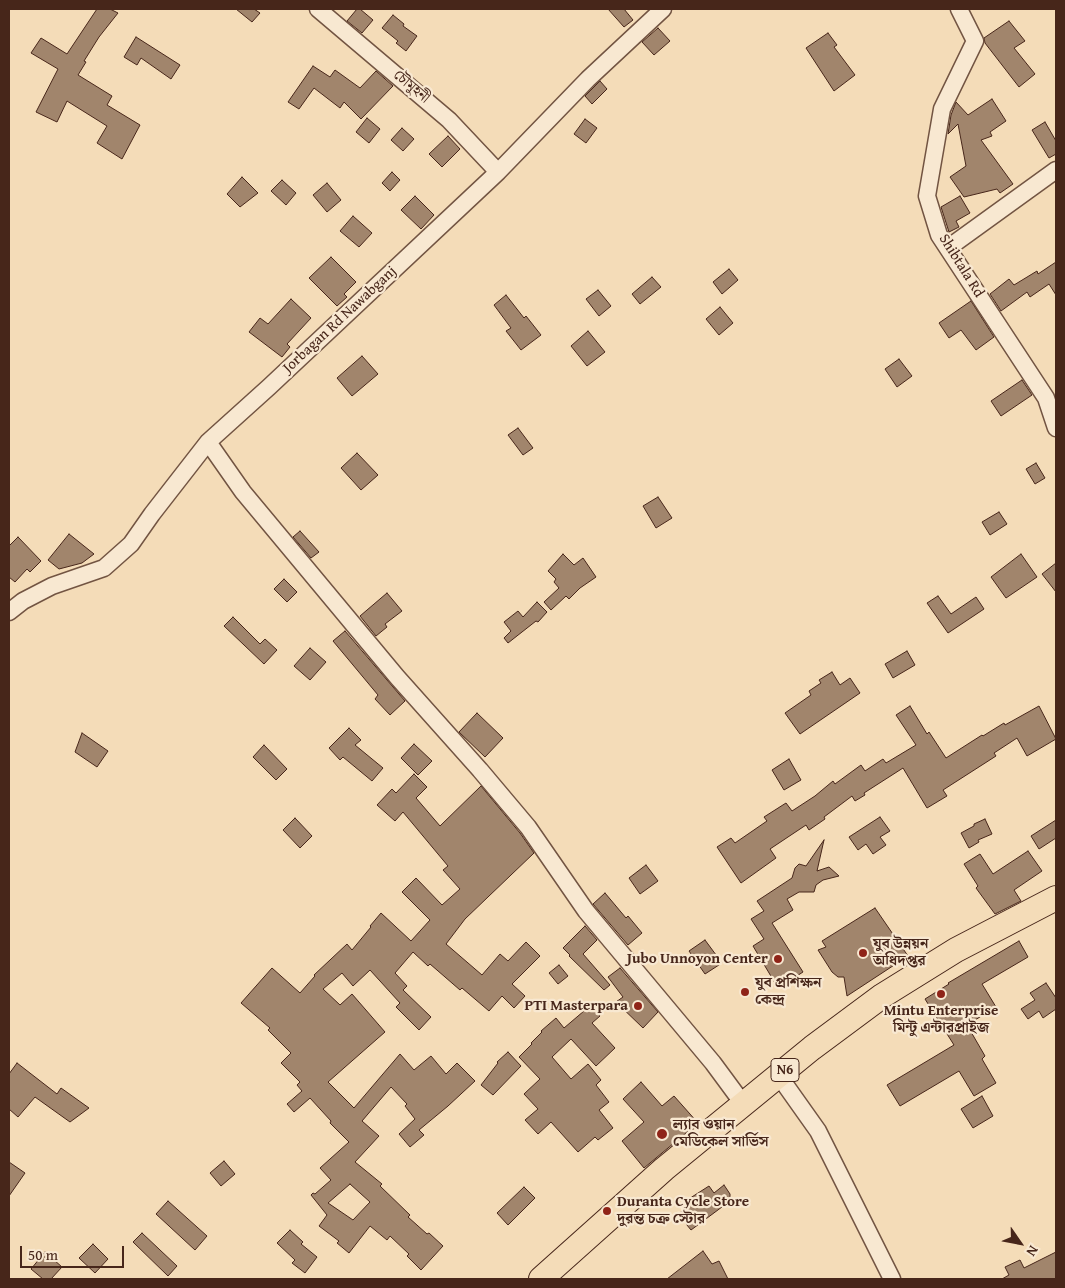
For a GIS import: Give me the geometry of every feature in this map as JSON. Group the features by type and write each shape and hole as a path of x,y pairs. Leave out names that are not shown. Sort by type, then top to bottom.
{"highway":[{"name":"N6","path":"540,1279 664,1169 812,1048 882,996 956,950 1056,898"}],"street":[{"name":"চৌমুহনী","path":"318,9 449,120 498,172"},
{"name":"Jorbagan Rd Nawabganj","path":"9,612 23,601 52,586 104,568 131,544 208,442 498,172 588,78 663,9"},
{"name":"Shibtala Rd","path":"959,9 975,41 942,109 927,196 940,235 1046,398 1056,428"},
{"path":"948,248 1056,170"},
{"path":"208,442 249,499 397,677 528,827 586,911 744,1105"},
{"path":"779,1076 818,1131 892,1279"}],"building":[{"path":"97,9 110,9 118,13 99,37 84,61 86,62 78,75 112,96 107,105 140,125 122,159 97,143 107,126 67,101 57,122 36,112 58,69 31,53 41,38 67,54"},
{"path":"236,9 254,9 260,13 252,22"},
{"path":"357,9 360,9 373,20 362,33 347,21"},
{"path":"608,9 624,9 633,20 624,27"},
{"path":"393,15 404,24 403,26 417,36 406,51 396,43 398,41 382,28"},
{"path":"1009,21 1025,41 1014,48 1035,74 1019,87 985,43 984,38"},
{"path":"658,28 670,41 654,55 642,42"},
{"path":"828,33 837,45 834,47 855,75 834,91 806,48"},
{"path":"136,37 180,65 171,79 141,58 137,65 124,57"},
{"path":"313,66 330,77 335,70 360,88 376,71 393,86 361,119 344,102 340,108 314,88 299,109 288,102"},
{"path":"600,81 607,89 592,104 585,96"},
{"path":"992,99 1006,121 990,132 992,136 981,140 1013,184 1000,193 997,189 964,197 950,177 966,166 958,124 948,134 951,115 956,102 968,115"},
{"path":"367,118 380,129 369,143 356,132"},
{"path":"585,119 597,128 586,143 574,134"},
{"path":"1045,122 1056,141 1056,154 1049,158 1032,130"},
{"path":"402,128 414,139 403,151 391,140"},
{"path":"448,136 460,149 442,167 429,154"},
{"path":"392,172 400,180 390,191 382,183"},
{"path":"242,177 258,193 240,207 227,194"},
{"path":"282,180 296,193 286,205 271,191"},
{"path":"327,183 341,200 327,212 313,195"},
{"path":"415,196 434,215 421,229 401,210"},
{"path":"960,196 970,213 956,221 959,227 949,232 941,207"},
{"path":"353,216 372,233 359,247 340,231"},
{"path":"331,257 356,282 344,294 347,297 337,306 309,278"},
{"path":"1056,262 1056,295 1049,284 1030,297 1027,292 1001,311 990,294 1009,279 1014,285 1037,271 1038,274"},
{"path":"729,269 738,280 722,294 713,282"},
{"path":"652,277 661,287 640,304 632,294"},
{"path":"598,290 611,306 599,316 586,299"},
{"path":"506,295 524,318 526,316 541,335 521,350 506,331 511,328 494,305"},
{"path":"291,299 311,318 287,344 290,347 282,357 249,332 260,318 268,324"},
{"path":"971,301 994,337 976,350 961,330 949,338 939,323"},
{"path":"720,307 733,323 719,335 706,319"},
{"path":"588,331 605,352 587,366 571,346"},
{"path":"362,356 378,374 352,396 337,378"},
{"path":"899,359 912,376 897,387 885,369"},
{"path":"1022,380 1032,395 1001,416 991,401"},
{"path":"518,428 533,448 523,455 508,435"},
{"path":"357,453 378,475 361,490 341,468"},
{"path":"1036,463 1045,478 1035,484 1026,469"},
{"path":"658,497 672,518 656,528 643,506"},
{"path":"999,512 1007,524 990,535 982,522"},
{"path":"300,531 319,552 311,558 293,537"},
{"path":"69,534 94,554 82,563 59,569 48,560"},
{"path":"18,537 41,561 30,572 27,569 15,582 9,577 9,546"},
{"path":"563,554 574,565 583,558 596,577 580,588 569,599 566,596 551,610 544,602 559,588 554,582 556,579 548,571"},
{"path":"1021,554 1037,577 1006,598 991,577"},
{"path":"1056,563 1056,592 1042,574"},
{"path":"284,579 297,592 287,602 274,589"},
{"path":"387,593 402,611 385,624 387,627 376,636 360,616"},
{"path":"938,596 951,614 976,597 984,609 948,633 927,603"},
{"path":"537,602 547,612 538,622 536,621 508,643 504,638 511,631 504,622 518,611 523,617"},
{"path":"233,617 260,644 265,639 277,650 264,664 224,626"},
{"path":"345,631 405,701 390,715 375,699 378,695 333,641"},
{"path":"310,648 326,662 310,680 294,666"},
{"path":"907,651 915,665 893,678 885,664"},
{"path":"832,672 840,685 850,678 860,693 800,734 785,713 811,695 809,691 821,683 819,680"},
{"path":"910,706 927,734 929,732 946,758 982,735 1004,723 1005,725 1039,706 1056,739 1027,756 1017,738 994,753 996,756 943,790 947,796 927,808 903,768 855,801 852,796 809,830 806,825 770,849 776,858 741,883 717,847 731,838 735,843 767,821 764,817 786,803 792,811 833,781 835,784 861,765 865,771 883,759 886,763 916,745 896,715"},
{"path":"477,713 503,738 485,757 459,732"},
{"path":"349,728 361,740 355,745 383,768 372,781 343,757 340,760 329,748"},
{"path":"82,733 108,751 97,767 75,752"},
{"path":"414,744 432,761 418,775 401,758"},
{"path":"264,745 287,769 276,780 253,757"},
{"path":"789,759 801,780 784,790 772,770"},
{"path":"414,774 427,787 416,798 440,826 481,786 534,853 465,919 446,944 482,975 500,954 508,961 526,942 540,956 512,984 525,996 514,1008 502,996 489,1011 462,988 460,990 430,964 428,966 413,952 395,973 407,986 403,990 431,1017 419,1030 396,1007 400,1003 370,970 353,986 342,973 323,989 340,1005 352,994 385,1032 328,1082 354,1108 400,1054 414,1070 431,1056 446,1074 457,1063 475,1081 419,1130 424,1135 410,1147 399,1134 415,1119 405,1106 407,1104 391,1087 362,1121 379,1136 355,1162 382,1184 380,1186 410,1215 408,1217 443,1246 421,1270 407,1256 409,1254 390,1236 387,1240 370,1226 349,1253 337,1243 339,1241 319,1226 327,1215 311,1195 315,1194 331,1180 320,1168 349,1142 330,1123 331,1121 310,1098 294,1112 287,1104 302,1091 297,1085 300,1082 281,1063 291,1053 268,1030 270,1028 241,1003 272,968 300,993 314,975 347,944 352,950 381,913 411,941 430,920 402,892 416,878 442,905 460,889 443,870 448,866 403,812 395,821 377,805 392,789 396,793","holes":["350,1184 370,1202 353,1220 328,1203"]},
{"path":"880,817 890,831 880,837 886,845 873,854 866,844 858,850 849,837"},
{"path":"295,818 312,836 300,848 283,830"},
{"path":"985,819 992,834 978,840 979,842 969,848 961,833"},
{"path":"1056,820 1056,838 1039,849 1031,836"},
{"path":"824,840 817,871 829,867 839,876 823,880 816,885 814,892 799,892 787,899 793,910 772,923 803,972 778,988 753,946 764,939 751,919 764,911 757,901 792,878 795,868 799,864 806,866"},
{"path":"1028,851 1042,871 1014,890 1021,901 995,914 976,888 978,886 964,864 980,854 993,874"},
{"path":"646,865 658,881 640,894 629,878"},
{"path":"605,893 626,918 628,916 642,933 628,945 593,904"},
{"name":"যুব উন্নয়ন অধিদপ্তর","path":"875,908 908,956 847,996 844,977 838,977 832,972 818,950 826,947 822,941"},
{"path":"585,926 597,940 583,954 610,985 604,990 563,948"},
{"path":"705,940 722,963 705,974 689,951"},
{"path":"1019,941 1028,957 982,984 996,1007 967,1025 985,1056 982,1059 996,1083 974,1096 959,1071 900,1106 887,1085 954,1045 925,999 948,983"},
{"path":"559,965 568,976 558,984 549,973"},
{"name":"PTI Masterpara","path":"620,968 658,1012 643,1028 616,1002 623,997 608,977"},
{"path":"1046,983 1056,998 1056,1009 1043,1018 1039,1011 1028,1019 1021,1009 1035,1000 1030,993"},
{"path":"591,1005 600,1016 592,1023 615,1048 596,1066 571,1039 552,1057 571,1079 588,1064 601,1080 596,1085 609,1102 599,1110 613,1128 598,1140 595,1137 578,1152 551,1122 538,1134 525,1120 538,1109 524,1094 540,1079 519,1057 532,1044 541,1031 556,1018 564,1028"},
{"path":"508,1052 521,1066 493,1095 481,1085 497,1062"},
{"path":"17,1063 57,1094 61,1088 89,1108 70,1122 35,1097 18,1117 9,1109 9,1074"},
{"name":"ল্যাব ওয়ান মেডিকেল সার্ভিস","path":"641,1082 662,1106 674,1096 698,1123 644,1168 622,1141 644,1122 623,1099"},
{"path":"982,1096 993,1116 973,1128 961,1109"},
{"path":"224,1161 235,1174 221,1186 210,1173"},
{"path":"9,1162 25,1173 9,1196"},
{"path":"724,1185 730,1194 730,1201 691,1230 678,1214 689,1207 684,1202 709,1186 714,1193"},
{"path":"524,1187 535,1198 508,1225 497,1213"},
{"path":"168,1201 207,1236 195,1250 156,1214"},
{"path":"290,1230 303,1242 301,1244 317,1257 305,1273 292,1263 295,1260 277,1243"},
{"path":"142,1233 177,1266 168,1276 133,1242"},
{"path":"93,1244 108,1259 95,1273 79,1258"},
{"path":"703,1251 712,1264 719,1261 728,1279 667,1279"},
{"path":"45,1252 62,1267 51,1279 43,1279 31,1269"},
{"path":"1056,1252 1056,1279 1002,1279 1009,1275 1005,1267 1020,1260 1024,1268"}],"place":[{"name":"যুব উন্নয়ন অধিদপ্তর","path":"863,953"},
{"name":"Jubo Unnoyon Center","path":"778,959"},
{"name":"যুব প্রশিক্ষন কেন্দ্র","path":"745,992"},
{"name":"Mintu Enterprise মিন্টু এন্টারপ্রাইজ","path":"941,994"},
{"name":"PTI Masterpara","path":"638,1006"},
{"name":"ল্যাব ওয়ান মেডিকেল সার্ভিস","path":"662,1134"},
{"name":"Duranta Cycle Store দুরন্ত চক্র স্টোর","path":"607,1211"}]}
